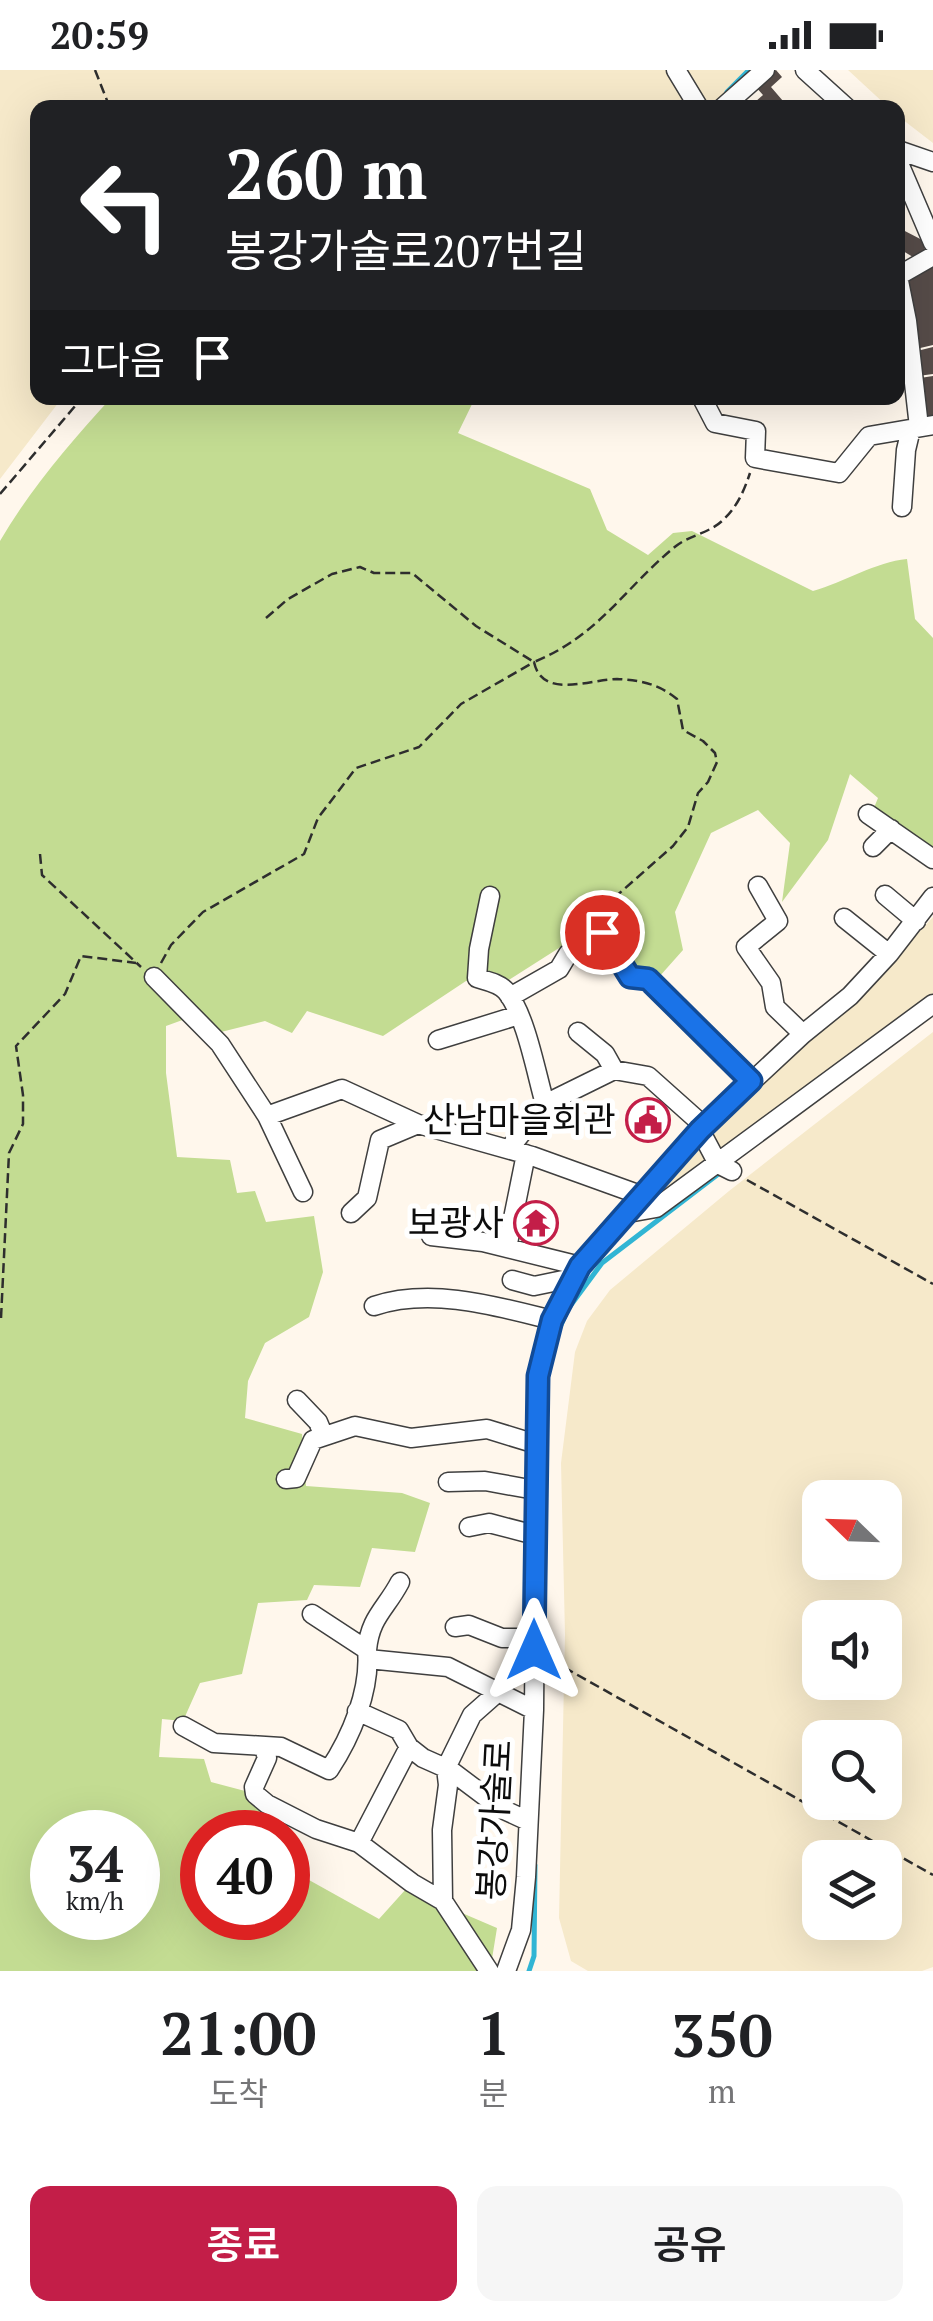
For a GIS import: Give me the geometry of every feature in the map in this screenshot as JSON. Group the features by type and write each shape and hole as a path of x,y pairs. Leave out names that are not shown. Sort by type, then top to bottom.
{"street":[{"path":"676,70 694,100"},
{"path":"731,100 766,70"},
{"path":"805,70 838,100"},
{"path":"905,152 933,162"},
{"path":"905,177 933,243"},
{"path":"905,272 933,256"},
{"path":"902,507 921,427 906,399 905,311"},
{"path":"705,405 714,423 756,431 755,458 839,473 869,436 921,427"},
{"path":"868,814 933,859"},
{"path":"873,848 892,830"},
{"path":"758,886 778,921 746,947 771,983 774,1007 804,1034"},
{"path":"884,895 916,921"},
{"path":"490,896 477,978 498,984 508,995 518,1015 545,1104"},
{"name":"봉강가술로","path":"506,1971 521,1930 534,1710 538,1376 552,1320 577,1272 702,1128 850,996 933,897"},
{"path":"844,918 889,954"},
{"path":"508,995 559,969 568,954 602,932 630,977 648,979 751,1081"},
{"path":"154,978 220,1044 267,1116 303,1192"},
{"name":"봉강가술로","path":"628,1213 656,1208 724,1167 933,1004"},
{"path":"438,1040 518,1015"},
{"path":"578,1032 605,1054 614,1070"},
{"path":"507,1248 518,1152 545,1104 614,1070 648,1076 702,1128 724,1167"},
{"path":"267,1116 342,1088 418,1124 518,1152 643,1196"},
{"path":"351,1213 368,1198 380,1140 418,1124"},
{"path":"431,1236 507,1248 577,1272"},
{"path":"512,1280 534,1286 577,1272"},
{"path":"374,1306 398,1298 468,1301 552,1320"},
{"path":"297,1400 318,1422 323,1434"},
{"path":"286,1479 296,1478 313,1440 356,1426 406,1445 487,1430 536,1444"},
{"path":"448,1482 485,1481 535,1490"},
{"path":"468,1526 489,1523 534,1535"},
{"path":"183,1726 214,1743 281,1747 329,1770 341,1752 357,1711 378,1611 400,1582"},
{"path":"312,1614 368,1655 436,1664 534,1710"},
{"path":"454,1627 468,1625 502,1638 534,1644"},
{"path":"443,1901 446,1768 472,1715 498,1692"},
{"path":"357,1711 399,1730 409,1747 528,1821"},
{"path":"359,1844 409,1747"},
{"path":"264,1748 268,1758 254,1788 256,1794 267,1804 316,1829 359,1844 443,1901 489,1971"}],"path":[{"path":"95,70 107,100"},
{"path":"0,494 76,405"},
{"path":"40,854 42,876 154,978 171,945 203,912 304,854 318,818 356,768 419,747 461,704 580,640 617,606 630,587 681,542 722,522 743,494 755,458"},
{"path":"266,618 288,599 332,574 360,568 412,573 476,626 534,662 543,679 560,686 620,680 648,682 677,698 683,730 716,753 716,762 708,782 698,793 688,827 673,846 614,898 602,932"},
{"path":"1,1318 9,1153 23,1124 16,1046 65,994 81,956 138,964"},
{"path":"724,1167 933,1284"},
{"path":"534,1644 933,1875"}],"shaded area":[{"path":"0,70 753,70 721,100 30,100 30,405 57,405 0,479"},
{"path":"848,70 933,70 933,143 905,121 905,100 880,100"},
{"path":"933,917 933,998 666,1196 661,1191 697,1139 852,1004"},
{"path":"933,1032 933,1967 922,1971 588,1971 571,1961 559,1918 565,1634 561,1463 575,1352 587,1321 610,1290 729,1191"}],"green space":[{"path":"105,405 472,405 458,433 590,489 607,530 648,555 673,533 692,531 813,591 907,559 915,619 933,638 933,858 869,820 878,798 850,774 828,840 782,902 790,843 758,810 711,833 675,912 683,950 651,986 592,927 504,983 466,981 383,1036 307,1011 292,1033 265,1021 213,1034 188,1018 166,1026 166,1073 177,1157 230,1160 237,1193 255,1191 266,1222 314,1216 323,1272 309,1317 265,1343 248,1381 245,1418 302,1434 306,1486 402,1493 430,1503 415,1552 372,1548 360,1587 314,1585 307,1600 258,1603 242,1674 200,1683 183,1721 162,1719 159,1757 204,1759 211,1782 245,1791 270,1809 180,1810 180,1940 310,1940 310,1881 379,1919 406,1889 497,1928 490,1971 0,1971 0,541 38,484"}],"building":[{"path":"776,70 782,77 771,87 782,100 757,100 763,95 755,86"},
{"path":"905,231 928,243 918,260 905,252"},
{"path":"933,262 933,345 916,349 905,299 905,274"},
{"path":"933,347 933,374 918,376 917,351"},
{"path":"933,376 933,422 921,422 920,378"}],"waterway":[{"path":"727,92 749,70"},
{"path":"557,1334 568,1309 602,1263 721,1172"},
{"path":"529,1971 534,1956 535,1865"}],"place":[{"name":"산남마을회관","path":"648,1120"},
{"name":"보광사","path":"536,1223"}],"route":[{"path":"534,1650 538,1376 552,1320 580,1266 700,1130 751,1081 648,979 630,977 602,932"}]}
